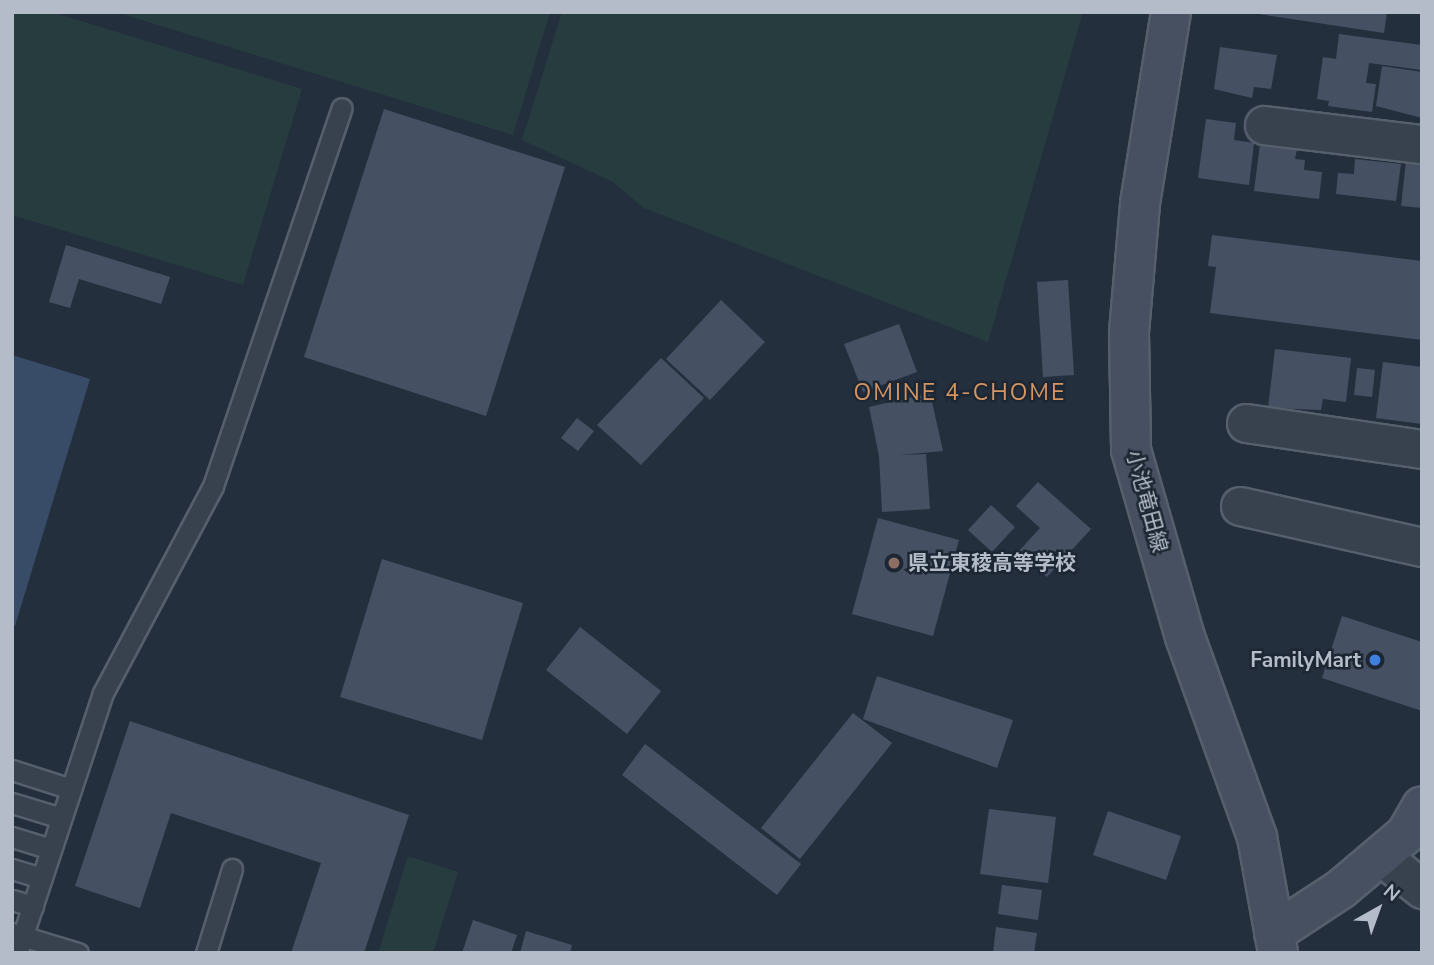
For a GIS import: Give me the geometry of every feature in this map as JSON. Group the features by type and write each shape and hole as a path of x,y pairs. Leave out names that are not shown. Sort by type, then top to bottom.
{"main road":[{"name":"小池竜田線","path":"1171,12 1139,217 1129,333 1131,450 1185,637 1257,837 1276,943 1406,834 1422,806"}],"street":[{"path":"1264,125 1422,145"},
{"path":"1246,422 1422,449"},
{"path":"1240,506 1422,547"},
{"path":"1381,856 1422,890"}],"lane":[{"path":"78,953 17,941 33,906 103,693 213,486 342,108"},
{"path":"12,770 71,789"},
{"path":"12,803 61,818"},
{"path":"12,837 51,849"},
{"path":"12,869 42,878"},
{"path":"206,953 232,869"},
{"path":"12,900 33,906"}],"green space":[{"path":"12,12 52,12 302,89 243,285 12,215"},
{"path":"116,12 550,12 513,135"},
{"path":"562,12 1083,12 988,342 644,208 613,182 522,140"},
{"path":"408,856 458,872 433,953 378,953"}],"water":[{"path":"12,355 90,379 15,626 12,625"}],"building":[{"path":"1246,12 1387,12 1384,33"},
{"path":"1339,34 1422,45 1422,70 1369,63 1366,83 1376,84 1372,112 1328,106 1329,101 1317,99 1323,57 1336,59"},
{"path":"1220,47 1277,55 1271,89 1254,87 1252,98 1214,89"},
{"path":"1382,66 1422,72 1422,118 1376,106"},
{"path":"384,109 565,167 486,416 304,357"},
{"path":"1206,119 1236,123 1234,140 1254,143 1249,185 1198,178"},
{"path":"1260,144 1297,149 1295,159 1305,160 1304,170 1322,172 1319,199 1254,191"},
{"path":"1355,159 1401,164 1396,201 1336,194 1338,173 1354,174"},
{"path":"1406,161 1422,163 1422,208 1401,206"},
{"path":"1212,235 1422,261 1422,340 1210,313 1216,267 1208,266"},
{"path":"66,245 170,277 161,304 79,279 70,308 49,302"},
{"path":"1068,280 1074,375 1043,377 1037,282"},
{"path":"721,300 765,342 710,400 666,359"},
{"path":"899,324 917,372 863,392 844,344"},
{"path":"1275,349 1351,358 1346,402 1323,399 1321,410 1268,408"},
{"path":"661,358 704,398 641,465 597,425"},
{"path":"1383,362 1422,367 1422,424 1376,418"},
{"path":"1357,368 1375,370 1372,397 1354,395"},
{"path":"930,393 943,451 899,455 926,454 930,509 882,512 879,456 869,407"},
{"path":"577,418 594,431 578,451 561,438"},
{"path":"1038,482 1091,529 1047,577 1019,551 1040,528 1016,506"},
{"path":"991,505 1015,527 992,552 968,530"},
{"path":"878,518 959,540 933,636 852,614"},
{"path":"382,559 523,603 482,740 340,697"},
{"name":"FamilyMart","path":"1342,616 1422,642 1422,711 1322,678"},
{"path":"580,627 661,691 627,734 546,670"},
{"path":"877,676 1013,720 997,768 863,719"},
{"path":"853,713 892,743 800,859 761,828"},
{"path":"130,721 409,815 364,953 291,953 321,863 171,813 140,908 75,886"},
{"path":"645,744 801,864 777,895 622,775"},
{"path":"989,809 1056,817 1048,883 980,874"},
{"path":"1108,811 1181,836 1166,880 1093,855"},
{"path":"1002,885 1042,890 1038,920 998,914"},
{"path":"473,920 517,935 511,953 462,953"},
{"path":"996,927 1037,933 1034,953 993,953"},
{"path":"526,931 572,945 570,953 520,953"}],"place":[{"name":"県立東稜高等学校","path":"894,563"},
{"name":"FamilyMart","path":"1375,660"}],"district":[{"name":"OMINE 4-CHOME","path":"960,393"}]}
